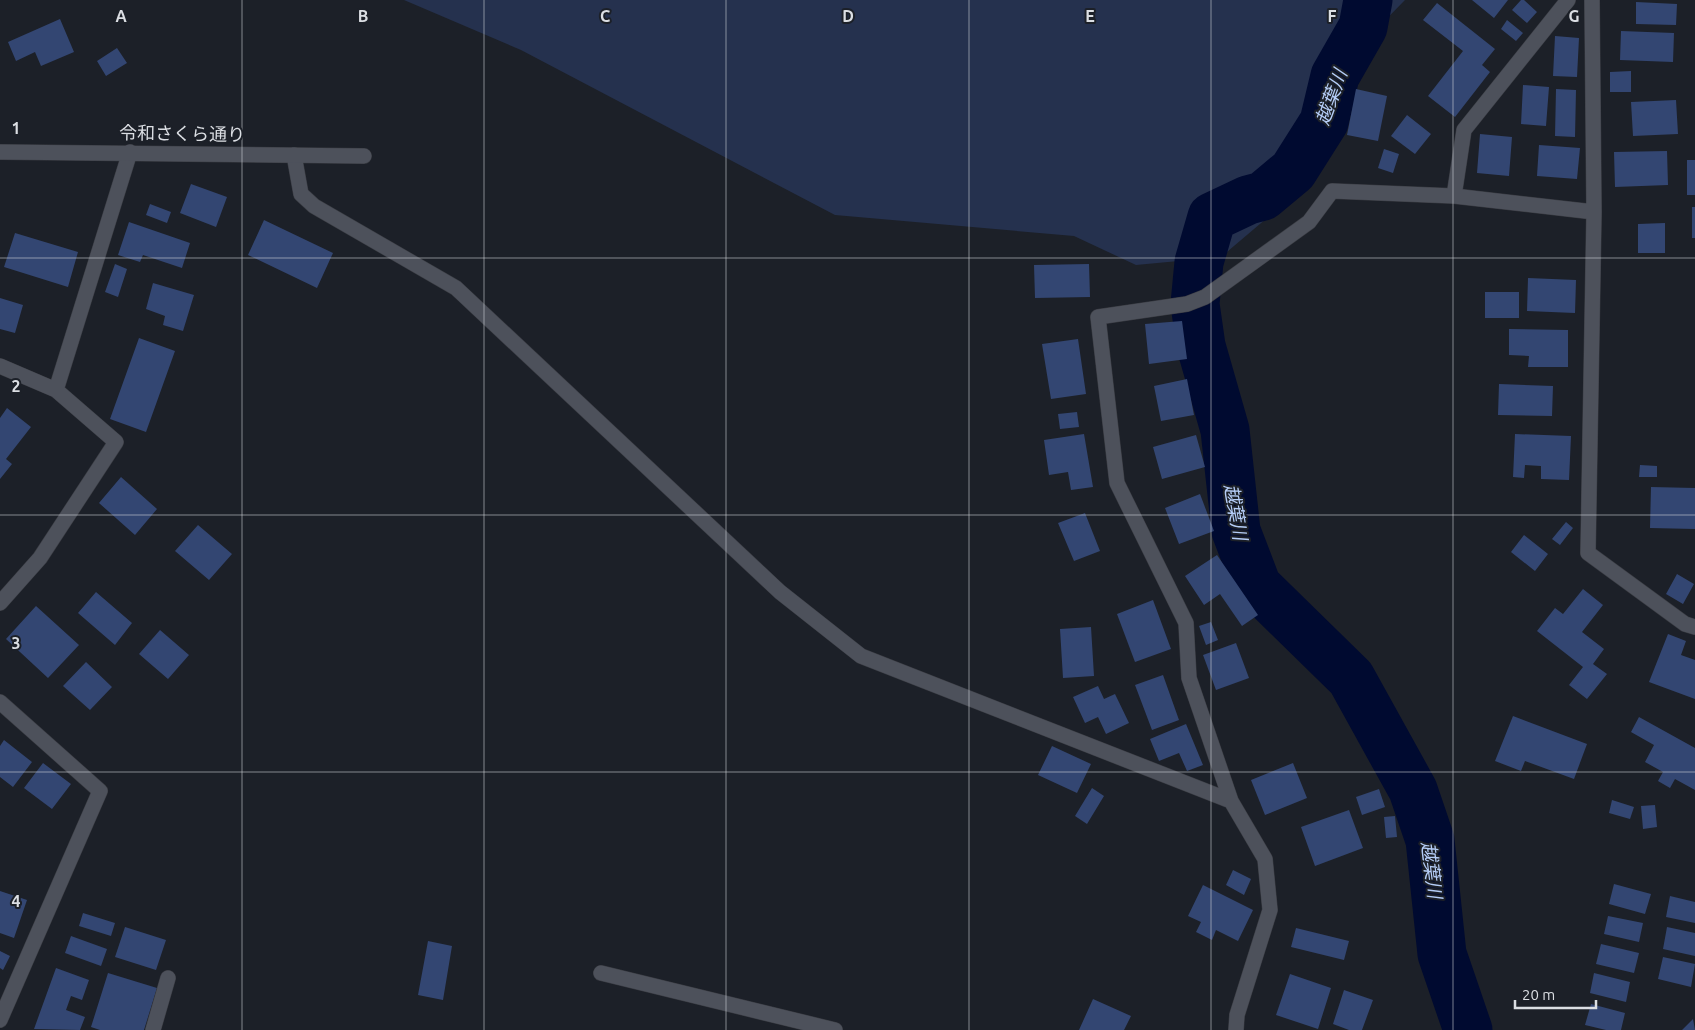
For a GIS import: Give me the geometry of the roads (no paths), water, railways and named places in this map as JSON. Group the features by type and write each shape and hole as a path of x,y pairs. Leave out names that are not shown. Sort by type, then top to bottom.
{"street":[{"path":"1454,196 1464,130 1568,0"},
{"path":"1592,0 1594,212 1588,554 1685,624 1695,626"},
{"name":"令和さくら通り","path":"0,152 364,156"},
{"path":"56,390 130,152"},
{"path":"294,155 301,194 314,206 456,288 780,592 861,656 1230,800"},
{"path":"1236,1030 1237,1015 1270,910 1265,859 1230,800 1189,678 1186,623 1116,483 1098,317 1187,304 1205,297 1309,222 1332,191 1454,196 1594,212"},
{"path":"0,366 56,390 116,442 40,558 0,603"},
{"path":"0,702 100,791 0,1020"},
{"path":"601,973 835,1030"},
{"path":"153,1030 168,978"}],"waterway":[{"name":"越葉川","path":"1368,0 1363,27 1335,76 1324,122 1293,171 1263,196 1248,200 1212,217 1199,262 1195,304 1201,346 1225,430 1236,531 1257,586 1351,678 1413,790 1430,840 1442,954 1468,1030"}]}
